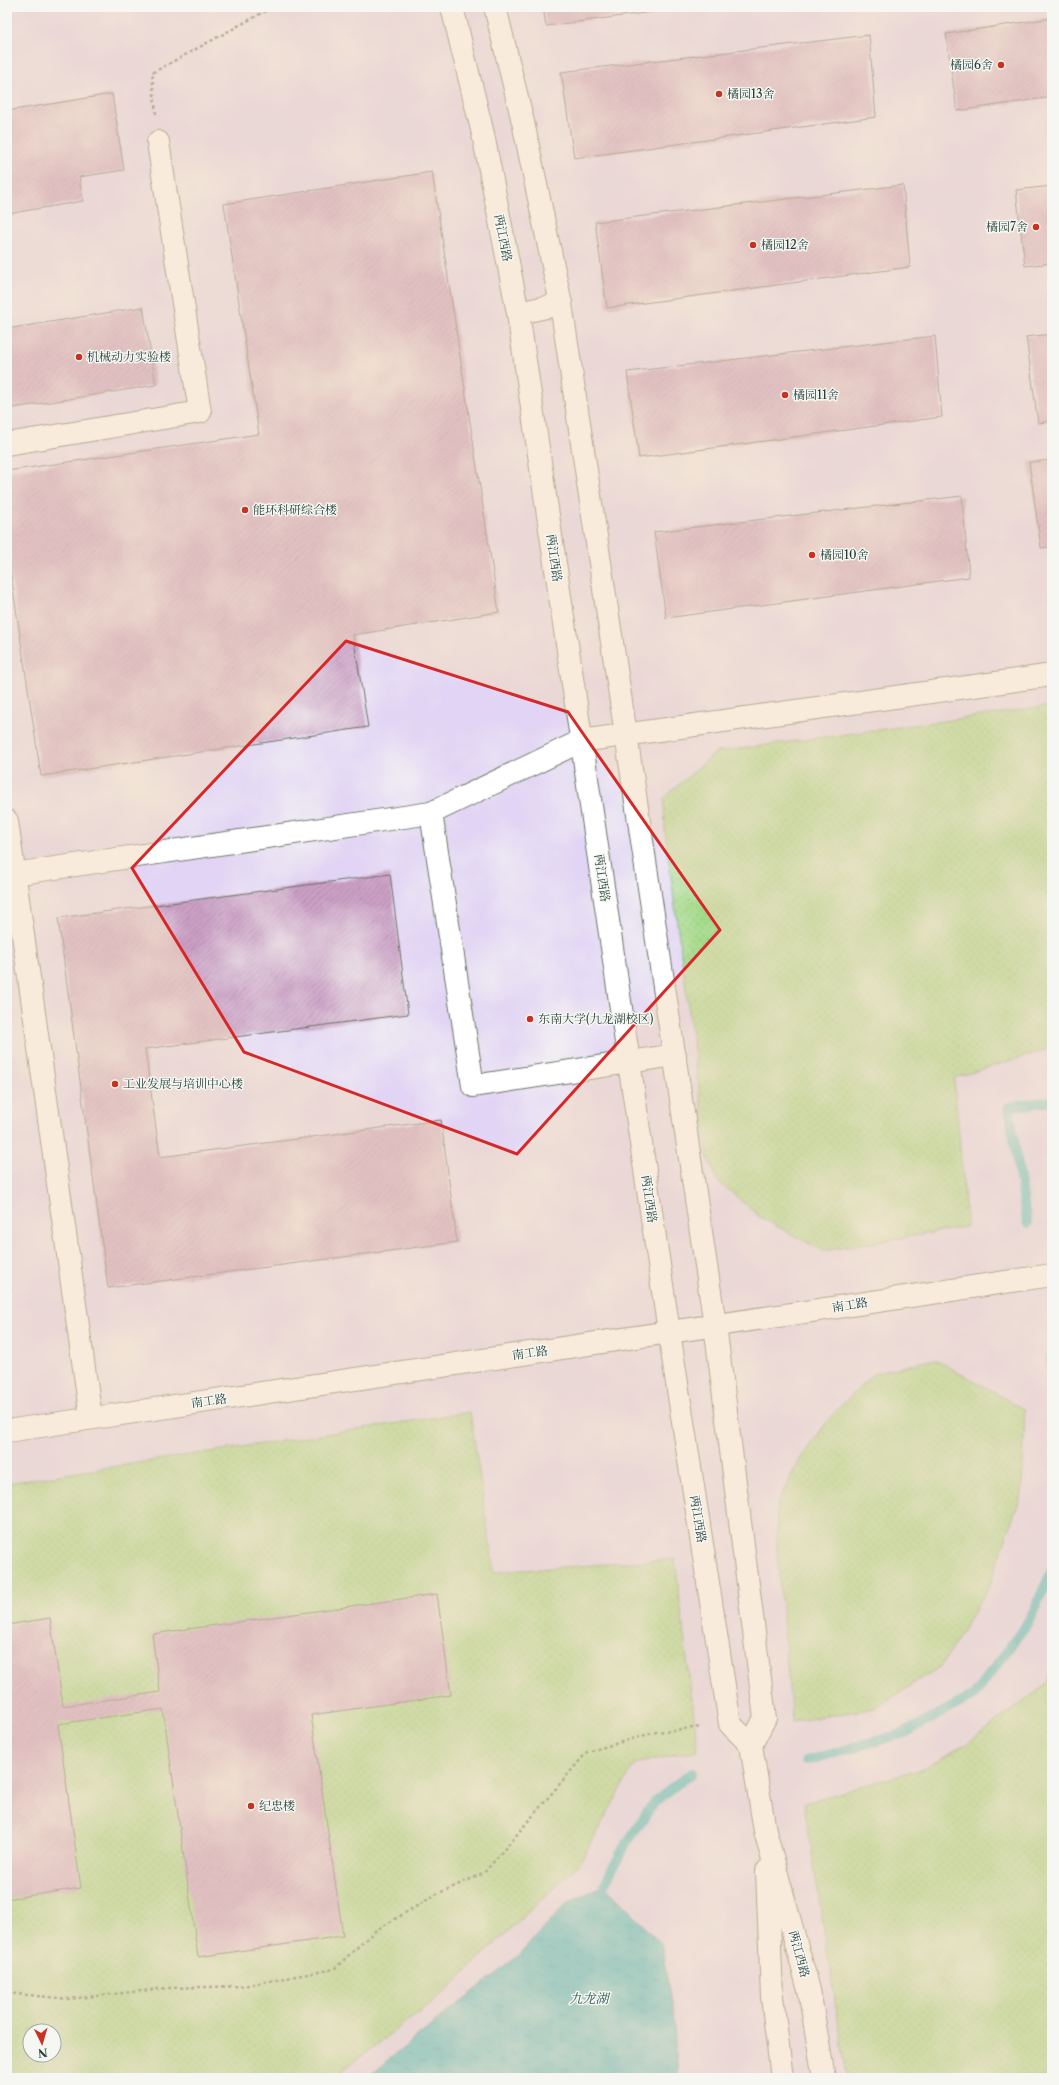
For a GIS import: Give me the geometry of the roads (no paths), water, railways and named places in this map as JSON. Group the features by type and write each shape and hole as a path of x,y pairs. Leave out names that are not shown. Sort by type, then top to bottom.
{"street":[{"name":"两江西路","path":"452,7 484,134 518,313 669,1332 730,1724 751,1744 765,1832 809,1990 824,2078"},
{"path":"495,7 523,122 561,304 715,1325 765,1718 751,1744"},
{"path":"7,444 200,412 158,142"},
{"path":"518,313 561,304"},
{"path":"11,875 431,813 581,740 1052,675"},
{"path":"431,813 472,1086 675,1055"},
{"path":"7,821 11,875 91,1418"},
{"name":"南工路","path":"7,1431 1052,1274"},
{"name":"两江西路","path":"765,1832 772,1997 782,2078"}],"water":[{"name":"九龙湖","path":"604,1885 661,1943 673,2013 678,2078 366,2078 519,1955 566,1904"}],"waterway":[{"path":"1027,1223 1009,1107 1052,1101"},
{"path":"1050,1358 1052,1371"},
{"path":"806,1761 905,1733 974,1695 1029,1621 1052,1570"},
{"path":"604,1885 623,1849 654,1802 692,1773"}],"place":[{"name":"橘园6舍","path":"1001,65"},
{"name":"橘园13舍","path":"719,94"},
{"name":"橘园7舍","path":"1036,227"},
{"name":"橘园12舍","path":"753,245"},
{"name":"机械动力实验楼","path":"79,357"},
{"name":"橘园11舍","path":"785,395"},
{"name":"能环科研综合楼","path":"245,510"},
{"name":"橘园10舍","path":"812,555"},
{"name":"东南大学(九龙湖校区)","path":"530,1019"},
{"name":"工业发展与培训中心楼","path":"115,1084"},
{"name":"纪忠楼","path":"251,1806"}]}
